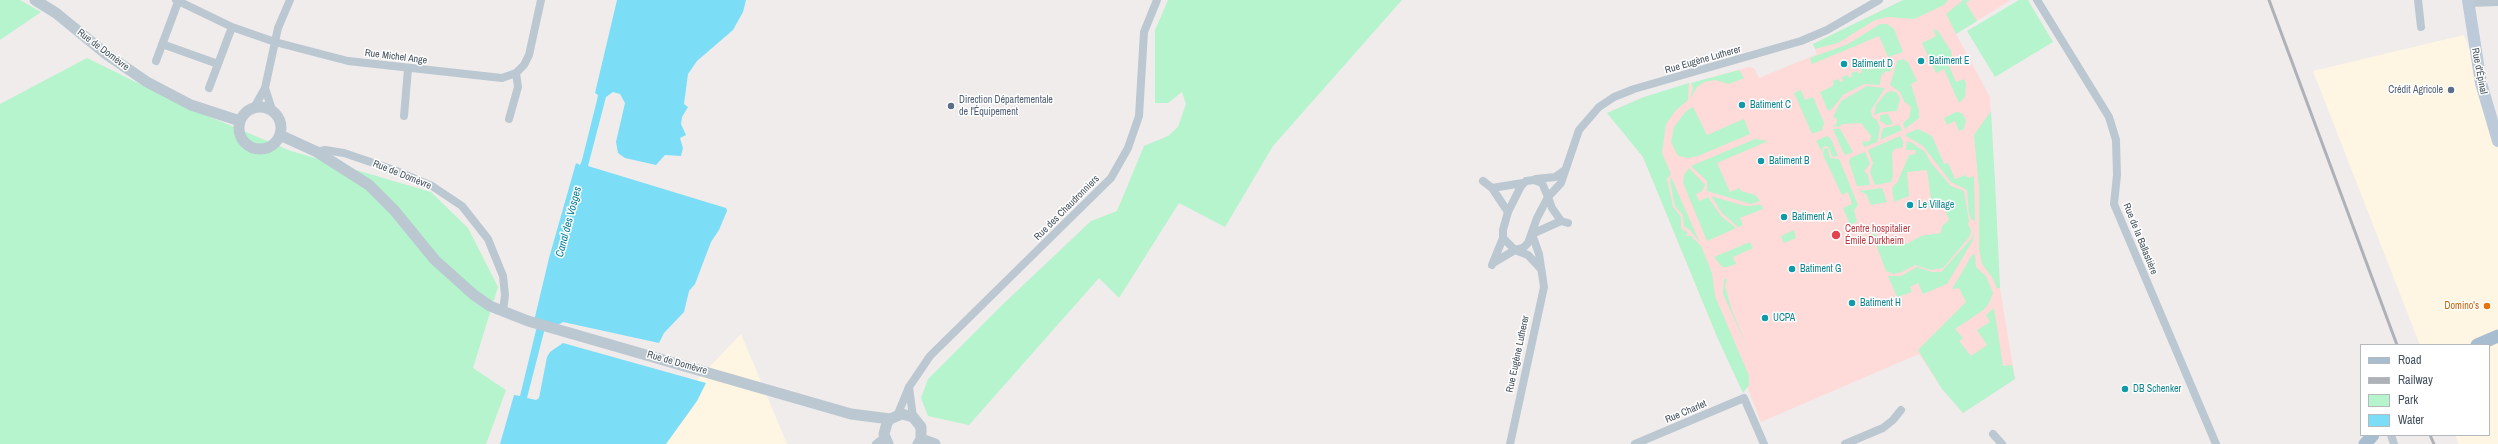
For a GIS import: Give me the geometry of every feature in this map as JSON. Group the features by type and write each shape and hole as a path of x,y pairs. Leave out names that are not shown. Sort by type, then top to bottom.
{"main road":[{"name":"Rue d'Épinal","path":"2468,1 2481,84 2498,141"},
{"path":"2480,344 2496,338"},
{"path":"2365,444 2372,436"}],"street":[{"name":"Rue de Domèvre","path":"35,0 147,82 191,105 240,122"},
{"path":"264,88 280,123 280,135 270,146 264,148 250,146 241,136 240,122 243,116 254,108 264,88 278,28 290,0"},
{"path":"509,119 518,87 516,73 524,65 529,55 541,0"},
{"name":"Rue Eugène Lutherer","path":"1510,444 1544,287 1539,254 1532,234 1548,197 1561,183 1580,130 1588,117 1614,97 1634,89 1801,41 1827,30 1878,0"},
{"name":"Rue de la Ballastière","path":"2036,0 2109,118 2116,140 2117,175 2114,204 2216,444"},
{"path":"2418,0 2421,27"},
{"path":"156,61 177,1"},
{"name":"Rue Michel Ange","path":"177,1 232,27 275,42 348,61 502,78 516,73"},
{"name":"Rue des Chaudronniers","path":"893,417 918,371 930,356 1111,178 1128,148 1139,116 1144,32 1154,1"},
{"path":"2468,1 2498,2"},
{"path":"209,88 232,27"},
{"path":"162,44 218,64"},
{"path":"404,116 408,68"},
{"path":"254,108 268,108 274,112"},
{"name":"Rue de Domèvre","path":"280,135 317,152 369,185 394,210 435,260 474,295 503,311 528,321 851,414 893,417 902,414 913,417"},
{"name":"Rue de Domèvre","path":"317,152 325,150 344,153 394,170 432,186 462,206 488,239 503,276 505,295 503,311"},
{"path":"1492,188 1555,177 1565,170"},
{"path":"1523,183 1508,212 1503,238 1492,265 1516,250 1523,248 1528,243 1532,234 1565,222 1552,208 1542,183 1534,180"},
{"path":"1483,181 1492,188 1508,212"},
{"path":"1503,238 1507,245 1528,255 1541,269"},
{"path":"909,386 913,417 921,426 919,441 935,444"},
{"name":"Rue Charlet","path":"1635,444 1744,398 1764,444"},
{"path":"1846,444 1883,428 1893,420 1901,410"},
{"name":"Rue de Domèvre","path":"851,414 883,440"},
{"path":"883,440 893,417"},
{"path":"1993,434 2002,444"}],"shaded area":[{"name":"Centre hospitalier Émile Durkheim","path":"1903,0 2011,0 1956,34 1990,97 2000,288 2015,379 1963,413 1942,389 1919,354 1761,422 1747,387 1718,339 1643,157 1607,113 1644,97 1748,67 1754,68 1759,78 1817,54 1813,44"},
{"path":"2464,35 2498,126 2498,444 2459,444 2455,436 2490,436 2490,344 2420,344 2313,71"},
{"path":"741,334 787,444 636,444"}],"green space":[{"path":"0,0 20,0 41,12 0,40"},
{"path":"1168,0 1402,0 1273,146 1225,227 1179,203 1119,298 1099,278 969,425 928,416 921,398 928,379 1001,306 1091,221 1117,211 1144,146 1168,136 1178,127 1186,104 1182,92 1168,103 1155,103 1155,30"},
{"path":"1903,0 1948,0 1944,5 1914,19 1888,17 1875,20 1838,43 1815,49 1813,44"},
{"path":"1963,0 1970,0 1966,3 1977,21 1956,34 1946,14"},
{"path":"2019,0 2028,0 2053,42 1995,77 1967,31"},
{"path":"1880,24 1887,24 1894,29 1903,52 1888,57 1879,36 1812,64 1810,58 1848,44"},
{"path":"1933,29 1938,31 1951,51 1952,56 1946,59 1956,82 1964,79 1966,84 1965,97 1959,103 1944,69 1936,73 1922,43 1936,36"},
{"path":"87,58 189,108 291,151 431,192 468,228 498,287 473,368 506,390 486,444 0,444 0,104"},
{"path":"1903,59 1908,62 1917,81 1911,84 1919,111 1919,118 1905,129 1903,123 1909,118 1911,107 1904,101 1900,92 1890,85 1897,61"},
{"path":"1876,63 1881,68 1893,63 1890,72 1886,71 1881,76 1880,85 1864,84 1843,95 1832,109 1828,111 1820,92 1831,87 1834,84 1833,81 1838,79 1840,82 1843,81 1842,77 1848,75 1849,78 1852,76 1851,73 1857,71 1859,74 1862,72 1861,69 1867,67 1868,70 1872,68 1871,65"},
{"path":"1739,70 1744,78 1729,84 1715,80 1705,82 1698,86 1690,98 1693,88 1691,83"},
{"path":"1689,83 1688,100 1676,110 1666,124 1662,153 1671,174 1667,179 1673,207 1681,217 1681,228 1688,233 1686,236 1691,236 1701,246 1712,273 1715,296 1749,376 1749,385 1743,393 1718,339 1643,157 1607,113 1644,97"},
{"path":"1867,86 1885,88 1871,110 1872,117 1877,120 1880,128 1877,142 1864,147 1862,142 1870,141 1871,136 1861,123 1842,124 1839,127 1831,125 1836,125 1837,119 1833,117 1841,101"},
{"path":"1801,90 1805,100 1813,97 1824,123 1822,130 1812,134 1794,93"},
{"path":"1891,91 1897,93 1900,98 1897,111 1882,112 1874,115 1876,105 1886,93"},
{"path":"1693,107 1707,135 1744,119 1750,134 1698,156 1689,158 1678,156 1671,142 1674,127 1686,111"},
{"path":"1991,111 2000,288 1997,288 1992,277 1982,264 1979,249 1979,188 1974,135"},
{"path":"1956,112 1962,113 1966,120 1964,129 1959,131 1955,121 1947,125 1944,118"},
{"path":"1888,114 1893,124 1887,125 1880,121 1880,115"},
{"path":"1900,125 1902,130 1880,140 1883,128"},
{"path":"1833,129 1840,129 1853,152 1846,155 1843,152"},
{"path":"1918,129 1932,136 1944,164 1948,163 1955,179 1966,175 1968,178 1974,176 1975,221 1972,220 1969,214 1967,190 1951,182 1923,146 1906,136 1906,134"},
{"path":"1827,136 1831,139 1838,156 1833,157 1828,146 1823,147 1822,152 1816,141"},
{"path":"1900,136 1903,141 1903,147 1895,149 1892,152 1893,176 1891,182 1875,185 1870,172 1873,163 1868,150"},
{"path":"1755,139 1768,141 1717,163 1730,192 1739,188 1741,191 1755,195 1760,201 1751,204 1707,191 1707,181 1691,166"},
{"path":"1907,142 1911,142 1925,152 1931,163 1951,186 1964,191 1969,221 1968,224 1971,230 1970,236 1943,268 1931,270 1915,265 1902,272 1893,274 1886,271 1870,229 1874,229 1879,243 1886,240 1887,243 1900,241 1907,244 1921,236 1941,233 1942,226 1949,220 1944,208 1930,209 1927,202 1931,199 1927,170 1907,172 1909,196 1894,202 1892,188 1898,181 1909,155 1916,154 1915,150 1906,150"},
{"path":"1828,148 1830,158 1839,159 1858,205 1854,210 1857,222 1850,225 1843,208 1852,204 1848,192 1842,195 1823,155 1824,149"},
{"path":"1865,152 1870,164 1864,171 1868,175 1870,185 1857,186 1849,162 1850,158"},
{"path":"1689,168 1705,185 1702,191 1696,194 1699,201 1708,197 1721,216 1736,228 1707,241 1683,183 1684,175"},
{"path":"1671,177 1700,243 1691,231 1684,226 1683,215 1675,206 1670,182"},
{"path":"1882,188 1887,202 1871,205 1866,194 1859,191"},
{"path":"1711,196 1745,206 1762,205 1763,209 1740,218 1743,225 1738,227 1722,213"},
{"path":"1794,230 1796,238 1784,243 1781,236"},
{"path":"1975,230 1973,240 1947,284 1923,294 1918,283 1910,287 1912,292 1897,297 1888,276 1901,276 1917,267 1932,272 1941,272 1972,238"},
{"path":"1750,242 1753,248 1733,257 1736,264 1728,267 1722,267 1714,257"},
{"path":"1975,254 1976,267 1986,276 1993,293 1988,305 1982,311 1955,329 1963,338 1959,341 1971,356 1987,345 1977,330 1990,322 1986,315 1994,308 2003,366 2012,365 2015,379 1963,413 1942,389 1918,350 1966,302 1959,288 1952,289 1972,255"},
{"path":"1724,279 1727,279 1725,286 1731,308 1749,351 1723,294"}],"water":[{"name":"Canal des Vosges","path":"617,0 746,0 743,12 733,30 697,61 688,74 684,104 688,107 682,117 681,124 686,135 680,138 683,148 681,156 665,155 656,165 625,158 618,153 616,142 625,103 620,94 613,92 606,97 588,166 726,208 727,211 719,230 711,242 695,284 689,291 684,312 664,333 659,343 563,322 558,325 546,324 527,398 536,400 539,398 547,357 550,352 563,343 706,383 697,401 666,444 500,444 514,395 520,396 538,322 534,321 549,258 576,163 580,165 582,160 597,100 598,95 595,93"}],"railway":[{"path":"2269,0 2397,344"},
{"path":"2430,436 2434,444"}],"place":[{"name":"Batiment E","path":"1921,61"},
{"name":"Batiment D","path":"1844,64"},
{"name":"Crédit Agricole","path":"2451,90"},
{"name":"Batiment C","path":"1742,105"},
{"name":"Direction Départementale de l'Équipement","path":"951,106"},
{"name":"Batiment B","path":"1761,161"},
{"name":"Le Village","path":"1910,205"},
{"name":"Batiment A","path":"1784,217"},
{"name":"Centre hospitalier Émile Durkheim","path":"1836,235"},
{"name":"Batiment G","path":"1792,269"},
{"name":"Batiment H","path":"1852,303"},
{"name":"Domino's","path":"2487,306"},
{"name":"UCPA","path":"1765,318"},
{"name":"DB Schenker","path":"2125,389"}]}
